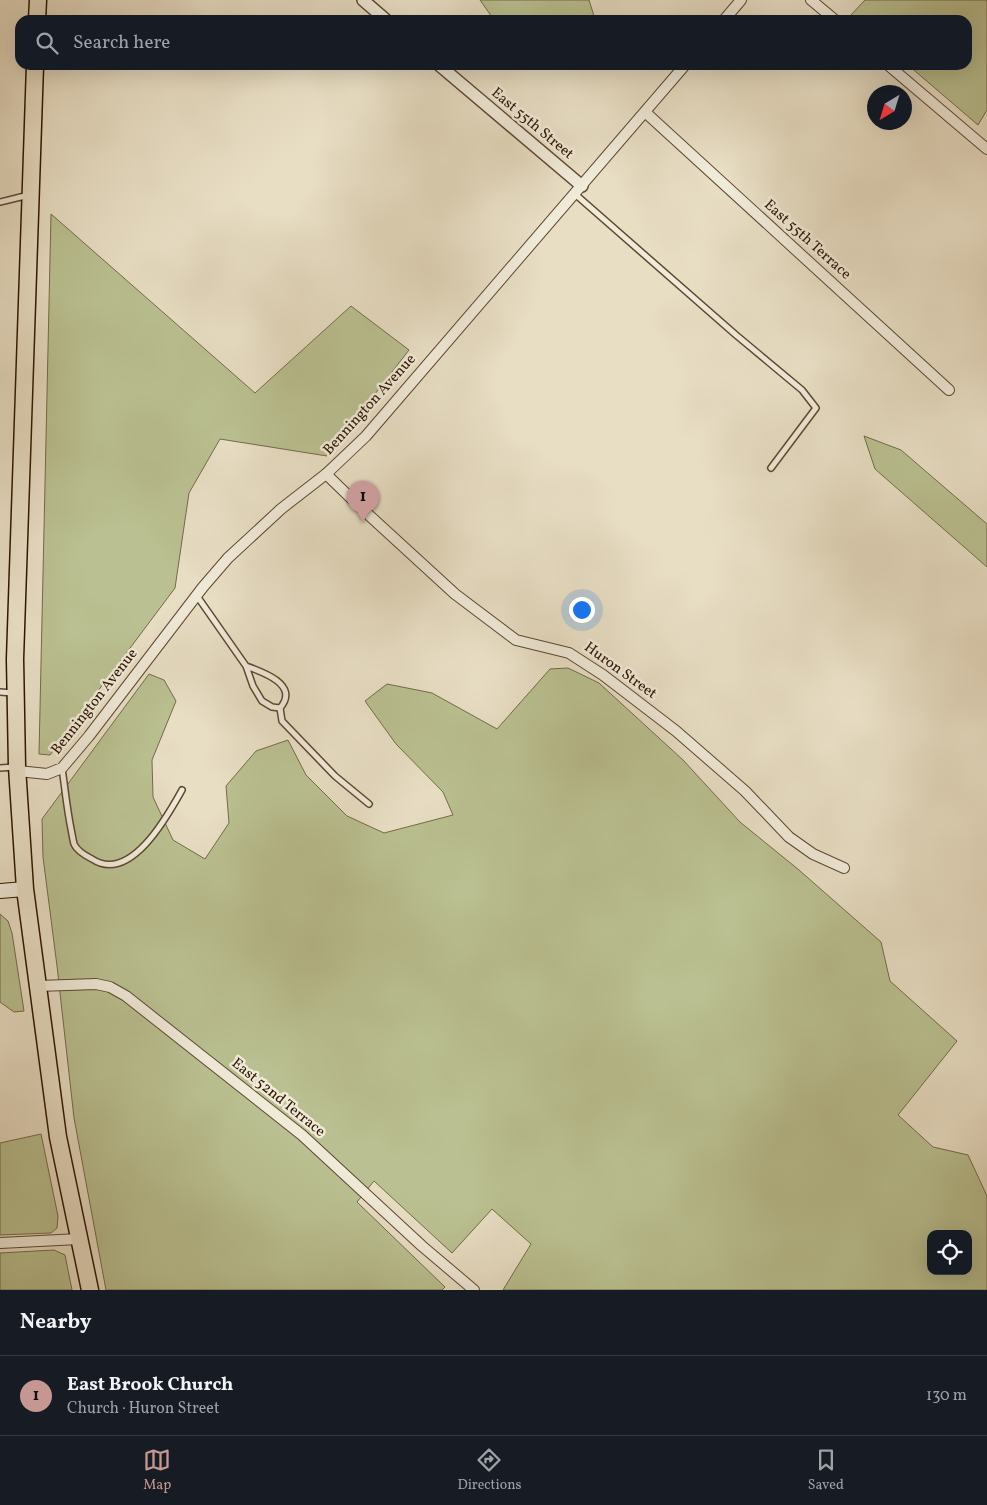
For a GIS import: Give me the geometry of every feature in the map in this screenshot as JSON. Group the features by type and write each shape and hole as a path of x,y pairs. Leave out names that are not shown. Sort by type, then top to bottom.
{"highway":[{"path":"37,15 38,0"},
{"path":"35,70 16,650 8,693 17,769 25,889 58,1137 90,1290"}],"main road":[{"path":"0,891 25,889"}],"street":[{"path":"363,0 380,15"},
{"path":"728,15 741,0"},
{"path":"811,0 829,15"},
{"name":"East 55th Street","path":"446,70 578,190"},
{"name":"Bennington Avenue","path":"17,769 47,774 62,768 89,736 196,596 228,558 280,508 326,474 366,436 681,70"},
{"path":"894,70 987,149"},
{"name":"East 55th Terrace","path":"645,112 949,390"},
{"name":"Huron Street","path":"326,474 358,506 455,594 516,640 569,653 603,675 676,731 738,785 789,837 813,854 844,868"},
{"name":"East 52nd Terrace","path":"38,986 96,984 110,987 126,996 302,1135 422,1246 474,1290"},
{"path":"0,1243 79,1239"}],"lane":[{"path":"578,190 736,335 802,390 816,408 771,468"},
{"path":"0,202 31,195"},
{"path":"196,596 246,666 253,686 262,701 272,707 280,708"},
{"path":"246,666 279,681 285,692 284,703 280,708 282,721 335,776 369,804"},
{"path":"0,768 17,769"},
{"path":"62,768 67,811 75,845 82,853 94,861 108,865 119,864 133,856 146,844 166,819 182,790"}],"green space":[{"path":"480,0 589,0 594,15 490,15"},
{"path":"865,0 987,0 987,110 978,125 914,70 972,70 972,15 851,15"},
{"path":"51,214 255,393 351,306 409,350 327,456 220,439 189,493 175,588 50,755 39,754"},
{"path":"864,436 901,450 987,524 987,567 875,469"},
{"path":"568,668 599,683 683,760 740,822 799,870 881,942 890,981 957,1041 898,1115 933,1147 968,1155 987,1196 987,1290 503,1290 531,1244 492,1209 452,1253 374,1181 357,1202 445,1287 442,1290 106,1290 74,1118 43,857 42,819 149,674 164,680 176,701 152,760 153,797 173,840 205,859 229,823 226,786 256,751 288,740 306,775 347,816 384,833 453,815 443,792 396,744 365,701 387,684 432,693 497,729 550,669"},
{"path":"0,914 8,921 12,933 24,1011 14,1012 0,1002"},
{"path":"41,1134 58,1216 57,1228 51,1233 0,1235 0,1143"},
{"path":"54,1250 65,1255 72,1290 0,1290 0,1253"}],"place":[{"name":"East Brook Church","path":"363,522"}]}
